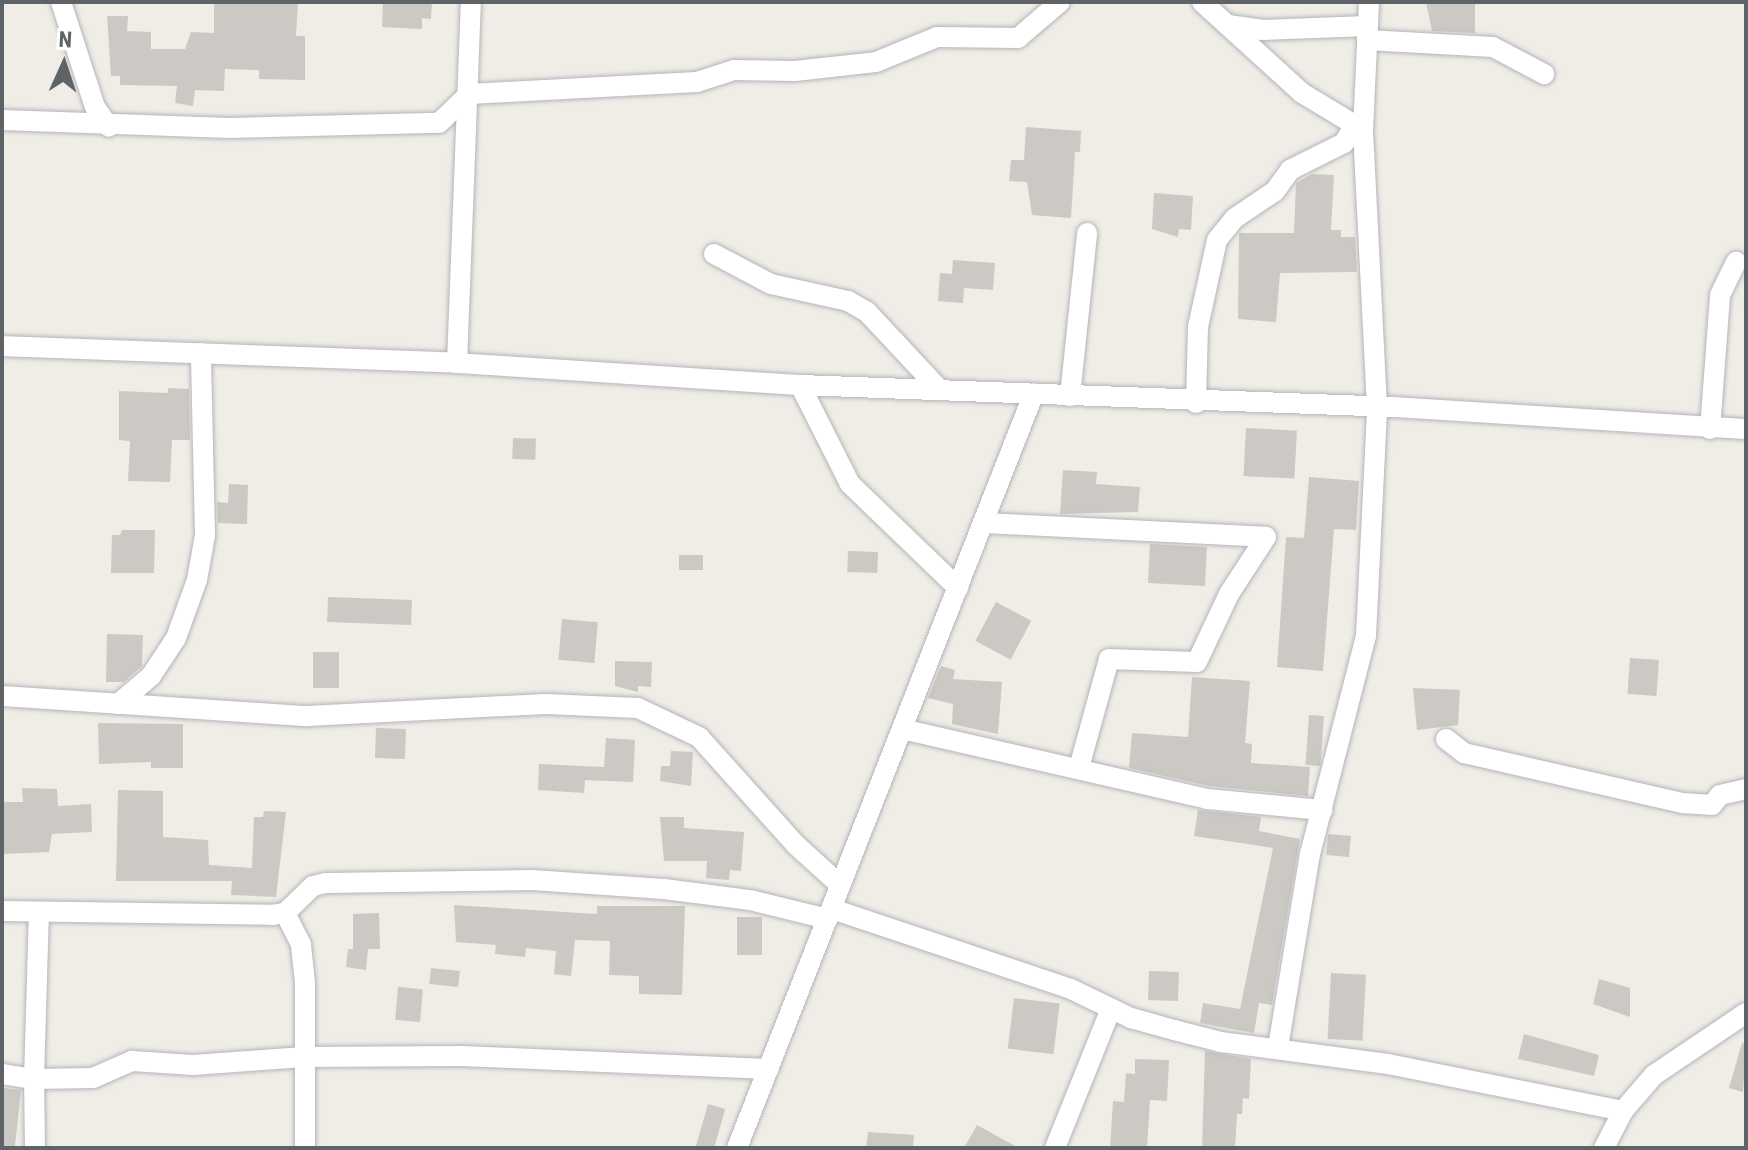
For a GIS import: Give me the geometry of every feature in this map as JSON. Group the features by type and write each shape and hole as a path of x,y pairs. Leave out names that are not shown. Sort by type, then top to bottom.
{"street":[{"path":"61,2 95,107 109,127"},
{"path":"457,363 471,2"},
{"path":"2,120 109,127 396,127 439,123 469,94 688,82 734,70 795,71 876,62 937,37 1018,38 1060,2"},
{"path":"1202,2 1302,93 1359,127"},
{"path":"1278,1047 1299,908 1366,636 1377,407 1359,127 1369,2"},
{"path":"1228,25 1262,30 1367,33 1493,47 1544,74"},
{"path":"1196,403 1198,327 1217,240 1235,218 1275,191 1290,170 1344,143 1359,127"},
{"path":"1070,396 1087,233"},
{"path":"714,254 771,284 848,301 867,312 938,388"},
{"path":"1710,429 1720,295 1736,262"},
{"path":"2,346 457,363 800,385 938,388 1196,403 1377,407 1746,429"},
{"path":"118,704 151,676 176,638 197,580 205,535 201,353"},
{"path":"800,385 850,484 958,588"},
{"path":"737,1148 1034,393"},
{"path":"984,523 1266,537 1229,594 1197,662 1109,659 1079,768"},
{"path":"2,696 307,716 546,704 638,708 699,737 796,845 840,885"},
{"path":"902,729 1207,799 1322,810"},
{"path":"1446,739 1464,753 1683,803 1712,805 1720,795 1746,789"},
{"path":"2,911 285,913 313,886 326,883 517,880 664,889 830,914 1071,989 1111,1009 1221,1042 1278,1047 1401,1066 1623,1111"},
{"path":"35,1148 39,912"},
{"path":"285,913 301,945 305,1148"},
{"path":"1055,1148 1111,1009"},
{"path":"1604,1148 1623,1111 1654,1075 1745,1016"},
{"path":"2,1074 34,1079 93,1078 132,1061 193,1065 304,1057 461,1056 769,1069"}],"building":[{"path":"214,2 298,2 296,36 305,36 305,80 259,79 259,70 225,69 224,91 195,90 193,106 175,103 177,86 120,85 120,76 111,76 107,16 128,16 127,31 151,32 151,49 185,49 191,32 214,33"},
{"path":"383,2 432,2 431,19 422,18 422,29 382,27"},
{"path":"1426,2 1475,2 1475,33 1432,31"},
{"path":"1026,127 1081,131 1080,152 1075,152 1071,218 1032,215 1027,182 1009,181 1011,160 1024,160"},
{"path":"1312,174 1334,175 1331,230 1341,230 1341,237 1355,237 1357,272 1280,273 1276,322 1238,319 1239,233 1294,233 1296,183"},
{"path":"1154,193 1193,196 1191,230 1179,229 1178,237 1152,229"},
{"path":"953,260 995,263 993,290 964,288 963,303 938,301 940,273 952,274"},
{"path":"168,388 189,389 190,440 172,440 170,482 128,481 130,441 119,440 119,391 168,393"},
{"path":"1246,428 1297,431 1294,479 1243,476"},
{"path":"513,438 536,439 535,460 512,459"},
{"path":"1063,470 1097,472 1096,484 1140,487 1138,512 1060,514"},
{"path":"1309,477 1359,481 1356,530 1334,529 1323,671 1277,667 1286,537 1304,538"},
{"path":"229,484 248,485 247,524 218,523 217,502 228,503"},
{"path":"122,530 155,530 154,573 111,573 112,535 120,535"},
{"path":"1150,544 1207,547 1205,586 1148,583"},
{"path":"848,551 878,552 877,573 847,572"},
{"path":"679,555 703,555 703,570 679,570"},
{"path":"328,597 412,600 411,625 327,622"},
{"path":"996,602 1031,621 1011,660 975,641"},
{"path":"562,619 598,622 594,663 558,660"},
{"path":"107,634 143,635 142,666 124,682 106,682"},
{"path":"313,652 339,652 339,688 313,688"},
{"path":"1630,658 1659,660 1656,696 1627,694"},
{"path":"615,661 652,662 651,687 638,686 638,692 615,686"},
{"path":"941,666 955,670 953,679 1002,682 998,734 952,724 953,704 928,698"},
{"path":"1192,677 1250,681 1245,743 1252,744 1251,763 1310,767 1308,796 1209,786 1129,768 1132,733 1188,737"},
{"path":"1413,688 1460,690 1458,725 1417,730"},
{"path":"1309,715 1324,716 1320,766 1306,765"},
{"path":"98,723 183,724 183,768 151,768 151,762 99,764"},
{"path":"376,728 406,729 405,759 375,758"},
{"path":"606,738 635,740 633,782 585,780 584,793 538,790 539,764 604,767"},
{"path":"671,751 693,752 691,786 660,781 661,766 670,766"},
{"path":"22,788 57,789 58,806 91,804 92,832 52,834 49,852 2,854 2,802 23,802"},
{"path":"118,790 163,791 163,837 208,840 209,865 252,868 254,817 263,817 264,811 286,812 276,897 231,895 232,881 116,881"},
{"path":"1198,810 1261,817 1259,831 1300,839 1272,1005 1259,1003 1254,1033 1200,1023 1203,1003 1240,1009 1273,848 1194,836"},
{"path":"660,817 684,817 684,828 744,832 741,871 730,870 729,880 706,878 707,861 664,861"},
{"path":"1328,834 1351,836 1349,857 1326,855"},
{"path":"454,905 597,914 597,906 685,906 682,995 639,994 639,976 609,975 610,941 575,940 571,976 554,974 556,951 526,948 525,957 495,954 496,945 456,942"},
{"path":"379,913 380,949 368,949 366,970 346,967 348,949 353,949 353,914"},
{"path":"737,917 762,917 762,955 737,955"},
{"path":"431,968 460,971 458,987 429,984"},
{"path":"1149,971 1179,972 1178,1001 1148,1000"},
{"path":"1331,973 1366,975 1362,1041 1328,1039"},
{"path":"1599,979 1630,988 1630,1017 1593,1004"},
{"path":"398,987 423,989 420,1022 395,1020"},
{"path":"1014,998 1060,1004 1053,1054 1008,1049"},
{"path":"1524,1034 1599,1055 1594,1076 1518,1059"},
{"path":"1742,1043 1746,1044 1743,1092 1729,1088"},
{"path":"1205,1051 1251,1059 1249,1099 1243,1098 1242,1114 1237,1114 1235,1148 1202,1148"},
{"path":"1135,1059 1169,1060 1167,1101 1150,1100 1147,1148 1110,1148 1113,1101 1124,1102 1126,1073 1135,1074"},
{"path":"2,1088 21,1090 15,1148 2,1148"},
{"path":"708,1104 725,1109 714,1148 695,1148"},
{"path":"977,1125 1019,1148 964,1148"},
{"path":"868,1132 914,1135 913,1148 866,1148"}]}
